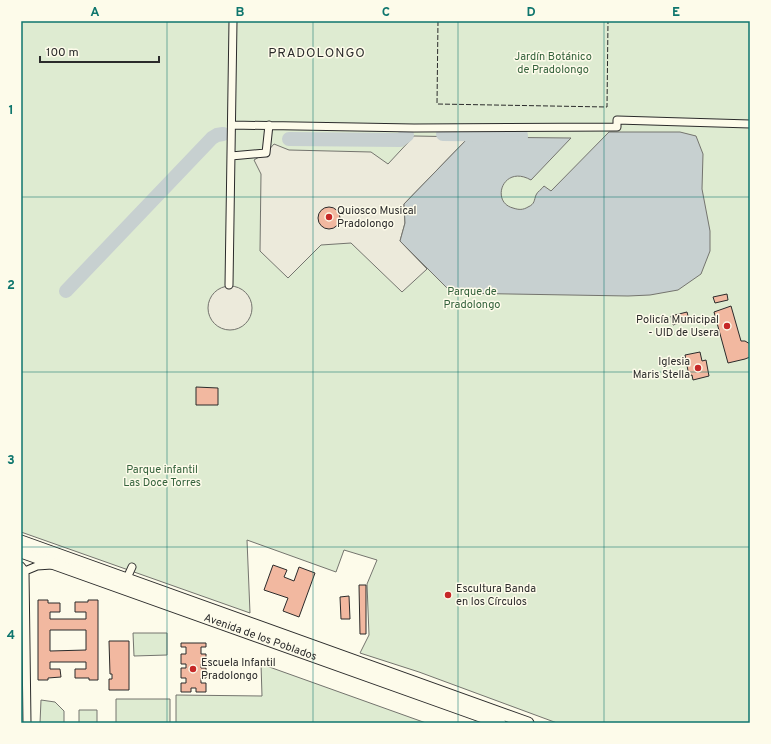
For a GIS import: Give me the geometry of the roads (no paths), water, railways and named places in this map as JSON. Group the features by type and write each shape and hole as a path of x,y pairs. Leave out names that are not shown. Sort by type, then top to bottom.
{"main road":[{"name":"Avenida de los Poblados","path":"25,548 62,566 500,723"},
{"name":"Avenida de los Poblados","path":"25,548 127,578 528,723"}],"street":[{"path":"229,285 233,21"},
{"path":"232,125 269,124 414,128 617,127 617,120 750,124"},
{"path":"231,156 266,153 269,124"},
{"path":"25,548 27,723"},
{"path":"26,568 51,565 62,566"},
{"path":"127,578 132,567"}],"waterway":[{"path":"66,291 212,138 223,134"},
{"path":"443,134 521,135 521,137"},
{"path":"289,139 400,140 407,135"}],"place":[{"name":"Quiosco Musical Pradolongo","path":"329,217"},
{"name":"Policía Municipal - UID de Usera","path":"727,326"},
{"name":"Iglesia Maris Stella","path":"698,368"},
{"name":"Escultura Banda en los Círculos","path":"448,595"},
{"name":"Escuela Infantil Pradolongo","path":"193,669"}],"district":[{"name":"PRADOLONGO","path":"317,54"}],"park label":[{"name":"Jardín Botánico de Pradolongo","path":"553,63"},
{"name":"Parque de Pradolongo","path":"472,298"},
{"name":"Parque infantil Las Doce Torres","path":"162,476"}]}
